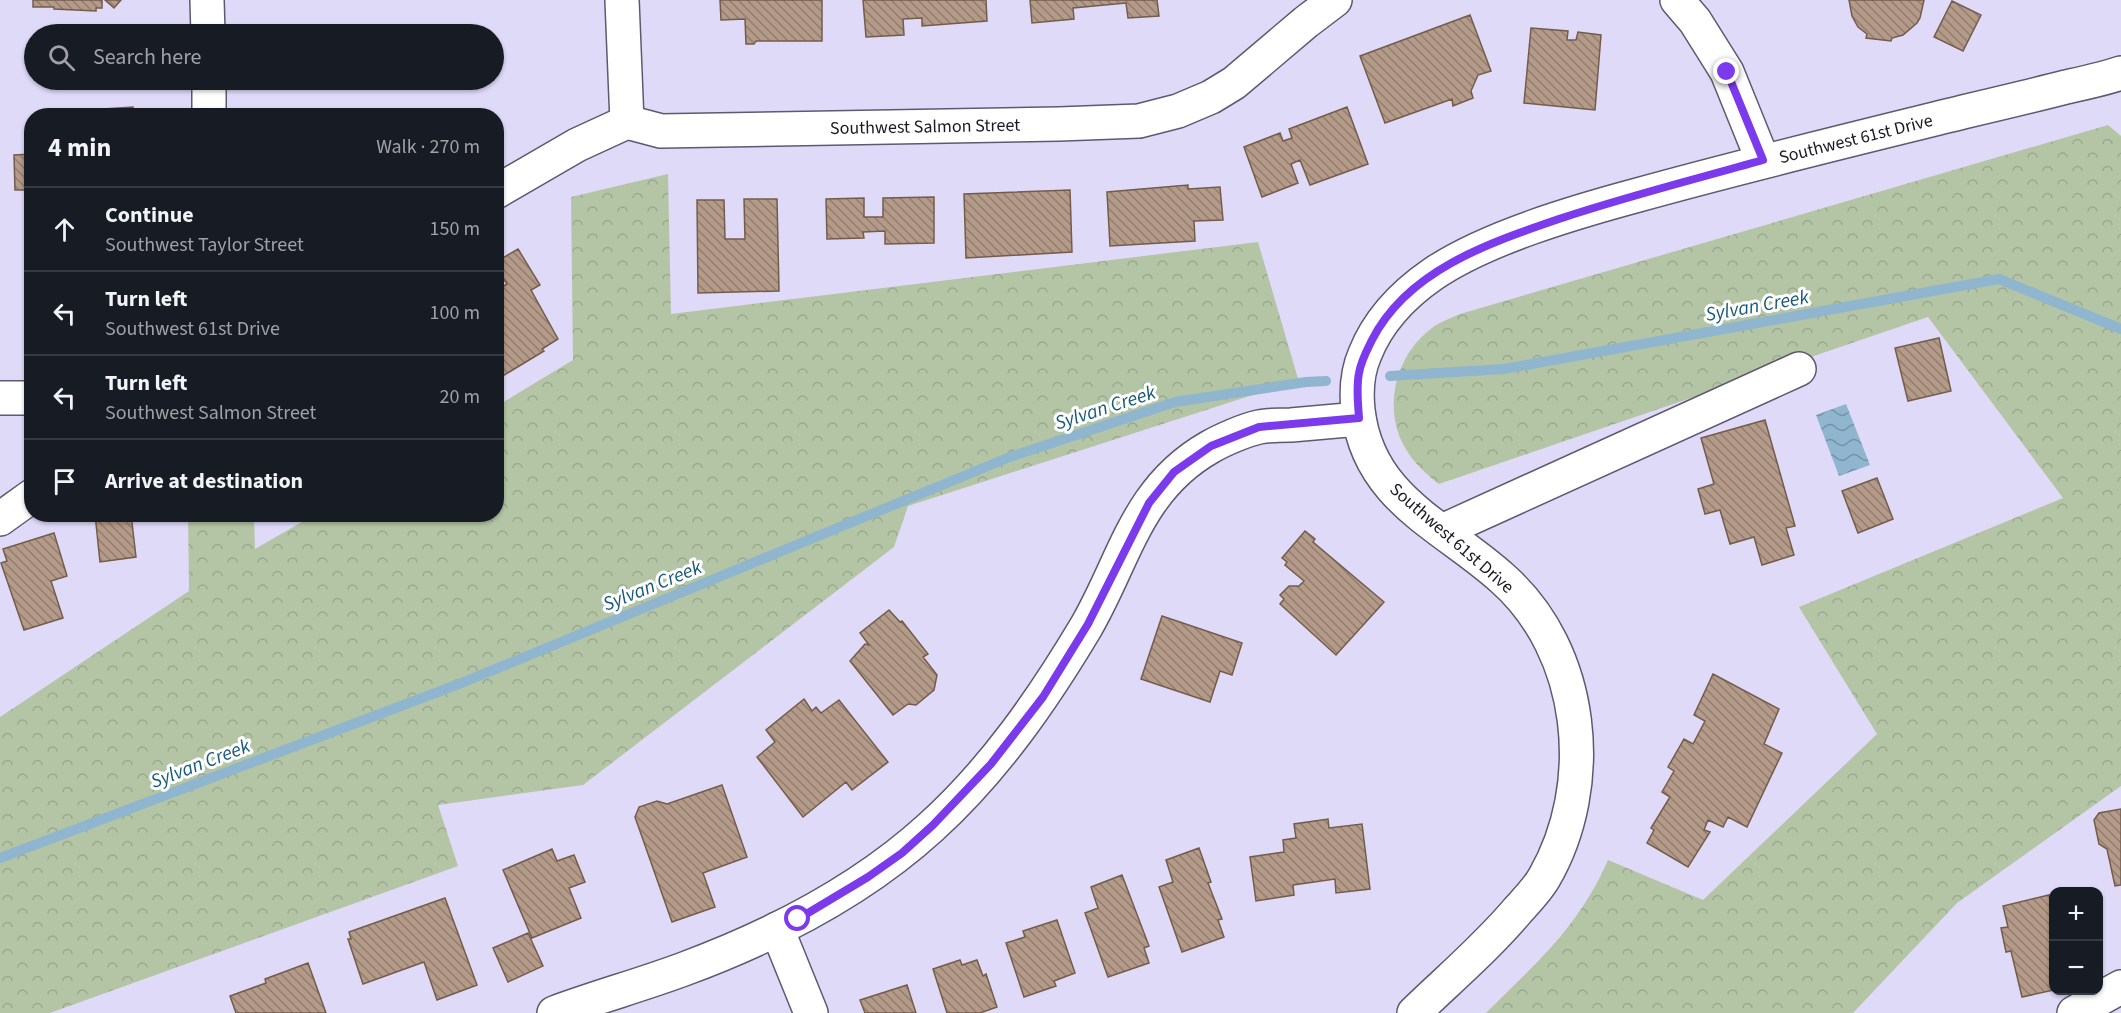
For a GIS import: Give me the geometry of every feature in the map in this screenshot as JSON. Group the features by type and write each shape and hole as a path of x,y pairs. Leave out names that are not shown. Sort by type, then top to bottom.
{"street":[{"path":"207,0 208,24"},
{"path":"504,187 578,145 627,122 622,0"},
{"name":"Southwest Salmon Street","path":"627,122 662,131 1139,121 1178,111 1211,97 1234,83 1335,0"},
{"path":"1677,0 1695,21 1727,72 1763,160"},
{"name":"Southwest 61st Drive","path":"1413,1013 1497,935 1543,879 1567,824 1574,798 1578,743 1573,707 1557,657 1528,607 1504,579 1407,504 1390,487 1377,468 1359,418 1357,396 1359,373 1365,354 1378,329 1408,293 1435,273 1477,250 1582,211 1763,160 2121,73"},
{"path":"209,90 209,108"},
{"path":"1442,531 1799,369"},
{"path":"0,398 24,399"},
{"path":"554,1013 684,969 777,929 868,877 902,853 933,825 991,764 1043,697 1088,624 1149,503 1174,472 1211,446 1259,427 1359,418"},
{"path":"0,519 24,502"},
{"path":"777,929 812,1013"},
{"path":"2074,1013 2121,987"}],"green space":[{"path":"2108,125 2121,136 2121,786 1957,903 1853,1013 1486,1013 1570,925 1584,905 1608,860 1703,900 1877,734 1799,607 2063,498 1928,317 1439,484 1412,459 1404,447 1396,425 1394,394 1397,379 1410,351 1432,328 1460,314"},
{"path":"668,174 671,314 1258,242 1299,382 908,506 894,547 583,785 438,805 458,866 50,1013 0,1013 0,717 189,591 188,522 254,522 255,549 302,522 504,522 504,402 573,360 571,197"}],"water":[{"path":"1846,404 1870,465 1839,476 1816,415"}],"building":[{"path":"33,0 102,0 102,8 96,8 96,11 33,7"},
{"path":"105,0 121,0 114,8"},
{"path":"720,0 822,0 822,41 756,41 754,44 746,44 745,19 721,20"},
{"path":"863,0 986,0 987,21 922,26 922,18 903,19 904,35 866,37"},
{"path":"1030,0 1157,0 1159,16 1128,18 1126,3 1073,8 1074,19 1032,23"},
{"path":"1849,0 1924,0 1917,23 1903,35 1892,38 1891,41 1866,38 1867,34 1858,27 1852,16"},
{"path":"1952,1 1981,15 1963,51 1934,37"},
{"path":"1470,15 1491,71 1478,75 1471,91 1473,98 1453,106 1452,99 1385,123 1360,56"},
{"path":"1531,28 1568,31 1567,40 1576,40 1578,32 1601,35 1595,110 1524,103"},
{"path":"1347,107 1368,164 1310,185 1300,160 1291,164 1298,183 1262,197 1244,147 1280,133 1283,141 1292,138 1289,129"},
{"path":"24,154 24,190 15,190 14,155"},
{"path":"1188,185 1188,189 1220,187 1223,220 1194,221 1195,241 1110,246 1107,192"},
{"path":"1070,190 1072,252 966,258 964,194"},
{"path":"934,197 934,243 885,244 885,231 863,232 864,238 827,239 826,199 864,198 864,217 883,217 883,198"},
{"path":"744,199 777,199 779,291 698,293 697,200 724,200 725,239 745,239"},
{"path":"518,249 540,285 531,290 558,339 542,349 544,351 504,375 504,286 507,284 504,279 504,257"},
{"path":"1939,338 1951,391 1908,401 1895,348"},
{"path":"1765,420 1795,526 1786,528 1794,555 1762,565 1754,537 1730,544 1720,510 1705,514 1698,489 1714,484 1701,438"},
{"path":"1877,478 1893,519 1858,533 1842,491"},
{"path":"96,522 132,522 136,557 100,562"},
{"path":"1305,531 1315,539 1313,542 1384,602 1336,655 1280,604 1284,599 1280,595 1289,586 1299,586 1304,581 1285,565 1287,562 1282,558"},
{"path":"54,533 67,576 51,581 63,618 24,630 1,563 7,561 3,549"},
{"path":"889,610 900,622 902,621 928,654 923,657 937,675 934,690 916,705 908,704 893,715 850,661 865,644 869,645 860,633"},
{"path":"1162,616 1242,643 1232,675 1220,671 1210,702 1141,679"},
{"path":"1713,674 1779,709 1764,744 1782,753 1747,827 1728,817 1723,827 1708,820 1704,830 1710,832 1688,867 1647,843 1654,830 1651,828 1670,797 1662,792 1674,771 1668,767 1684,739 1693,744 1705,721 1694,715"},
{"path":"804,699 812,711 816,707 821,713 839,700 888,762 852,790 846,782 803,817 757,757 775,742 766,730"},
{"path":"722,785 747,857 703,873 715,907 672,922 635,817 639,807 657,801 667,804"},
{"path":"2121,809 2121,885 2115,886 2107,849 2099,844 2094,820 2099,813"},
{"path":"1328,819 1329,828 1362,824 1370,889 1336,893 1335,879 1293,885 1294,895 1256,901 1250,857 1284,852 1283,840 1296,838 1294,824"},
{"path":"1199,848 1211,882 1208,883 1222,919 1218,920 1224,937 1182,952 1159,887 1173,882 1166,860"},
{"path":"552,849 557,861 574,855 585,882 569,888 581,918 532,938 503,870"},
{"path":"1122,875 1149,946 1144,948 1149,963 1108,977 1085,913 1098,908 1091,887"},
{"path":"2049,895 2049,991 2022,997 2011,951 2006,952 2001,928 2008,927 2003,906"},
{"path":"445,898 477,985 437,1000 424,962 363,984 348,939 351,939 349,932"},
{"path":"1057,920 1075,973 1054,981 1056,986 1024,997 1006,943 1025,937 1023,931"},
{"path":"528,933 543,966 508,982 493,948"},
{"path":"960,960 962,965 977,960 983,976 986,974 997,1007 980,1013 947,1013 933,969"},
{"path":"308,963 326,1013 236,1013 230,996 266,983 265,979"},
{"path":"907,985 916,1013 865,1013 860,1000"}],"waterway":[{"name":"Sylvan Creek","path":"1390,376 1504,369 1999,279 2121,329"},
{"name":"Sylvan Creek","path":"0,858 459,684 1010,457 1175,402 1326,381"}],"route":[{"path":"798,919 868,877 902,853 933,825 991,764 1043,697 1088,624 1149,503 1174,472 1211,446 1259,427 1359,418 1357,396 1359,373 1365,354 1378,329 1408,293 1435,273 1477,250 1603,204 1763,160 1727,72"}]}
